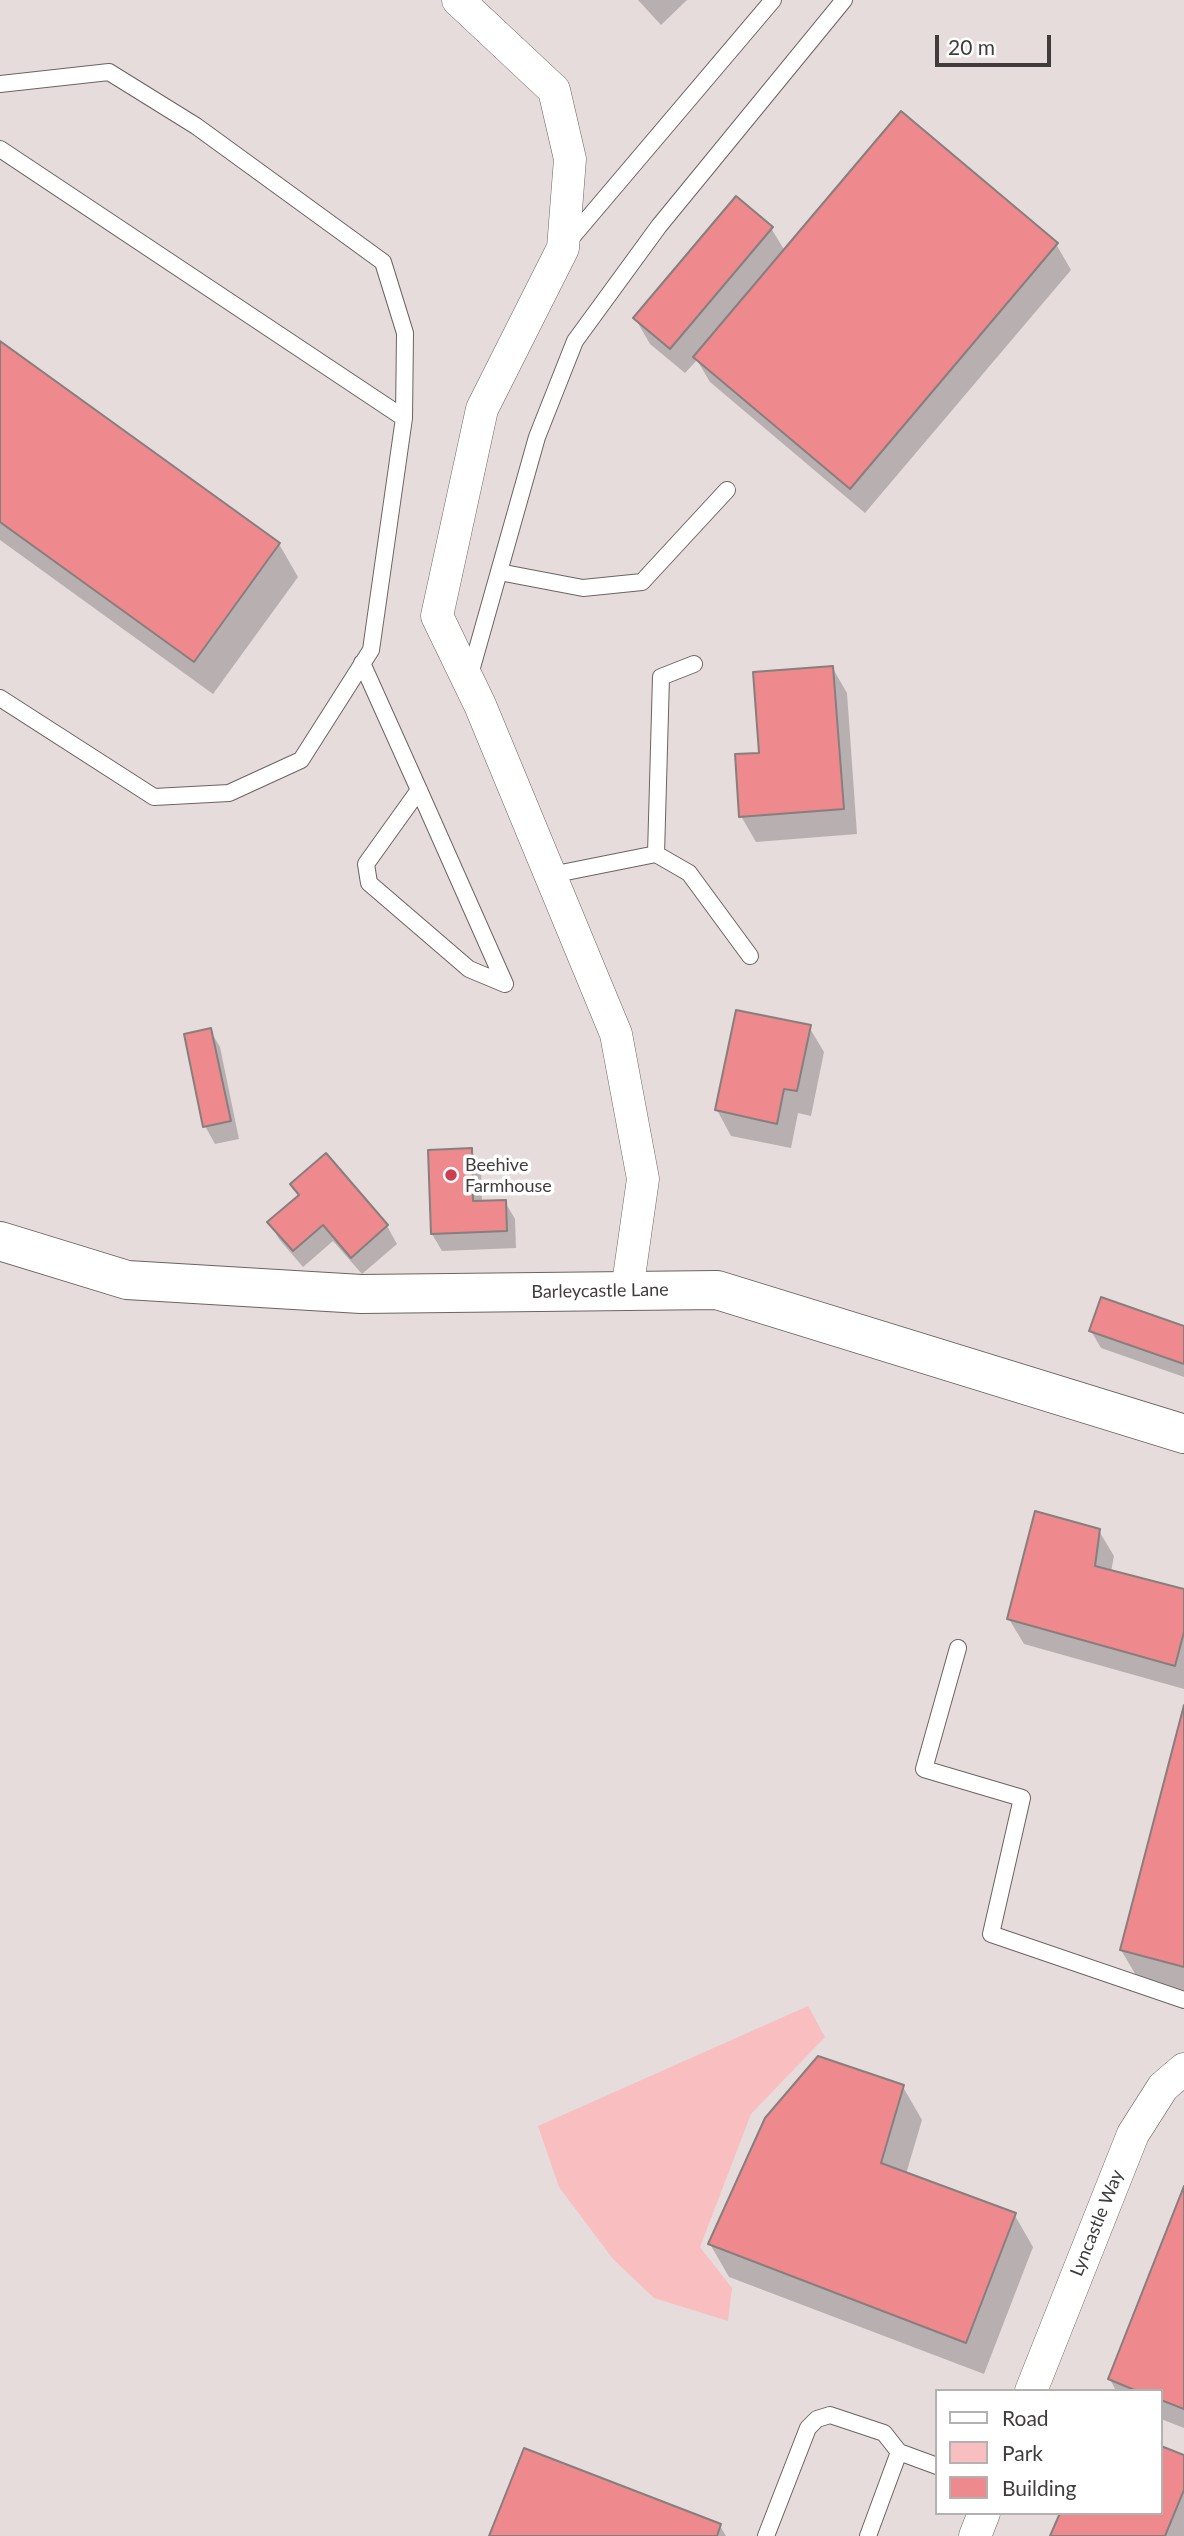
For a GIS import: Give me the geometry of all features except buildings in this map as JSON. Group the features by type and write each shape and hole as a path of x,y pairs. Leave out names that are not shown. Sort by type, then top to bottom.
{"street":[{"path":"458,0 554,90 570,159 563,248 482,409 437,616 468,681 616,1034 643,1179 627,1291"},
{"name":"Barleycastle Lane","path":"0,1241 127,1280 361,1294 717,1290 1184,1434"},
{"name":"Lyncastle Way","path":"1032,2389 1133,2134 1163,2087 1184,2068"},
{"path":"975,2536 983,2515"}],"lane":[{"path":"563,248 773,0"},
{"path":"468,681 537,437 575,341 659,226 844,0"},
{"path":"0,83 109,72 196,126 383,262 405,333 404,418 371,649 301,760 229,793 154,797 0,698"},
{"path":"0,149 404,418"},
{"path":"499,572 583,588 642,582 727,490"},
{"path":"362,663 419,790 505,984 470,969 369,883 366,864 419,790"},
{"path":"656,854 661,677 694,664"},
{"path":"551,875 656,854 689,873 750,956"},
{"path":"958,1648 924,1769 1022,1798 991,1934 1184,2000"},
{"path":"766,2536 808,2428 817,2419 830,2415 884,2433 899,2452 936,2466"},
{"path":"868,2536 899,2452"}],"green space":[{"path":"808,2006 825,2037 751,2114 700,2247 732,2288 728,2321 654,2298 613,2259 559,2187 538,2126"}],"place":[{"name":"Beehive Farmhouse","path":"451,1175"}]}
